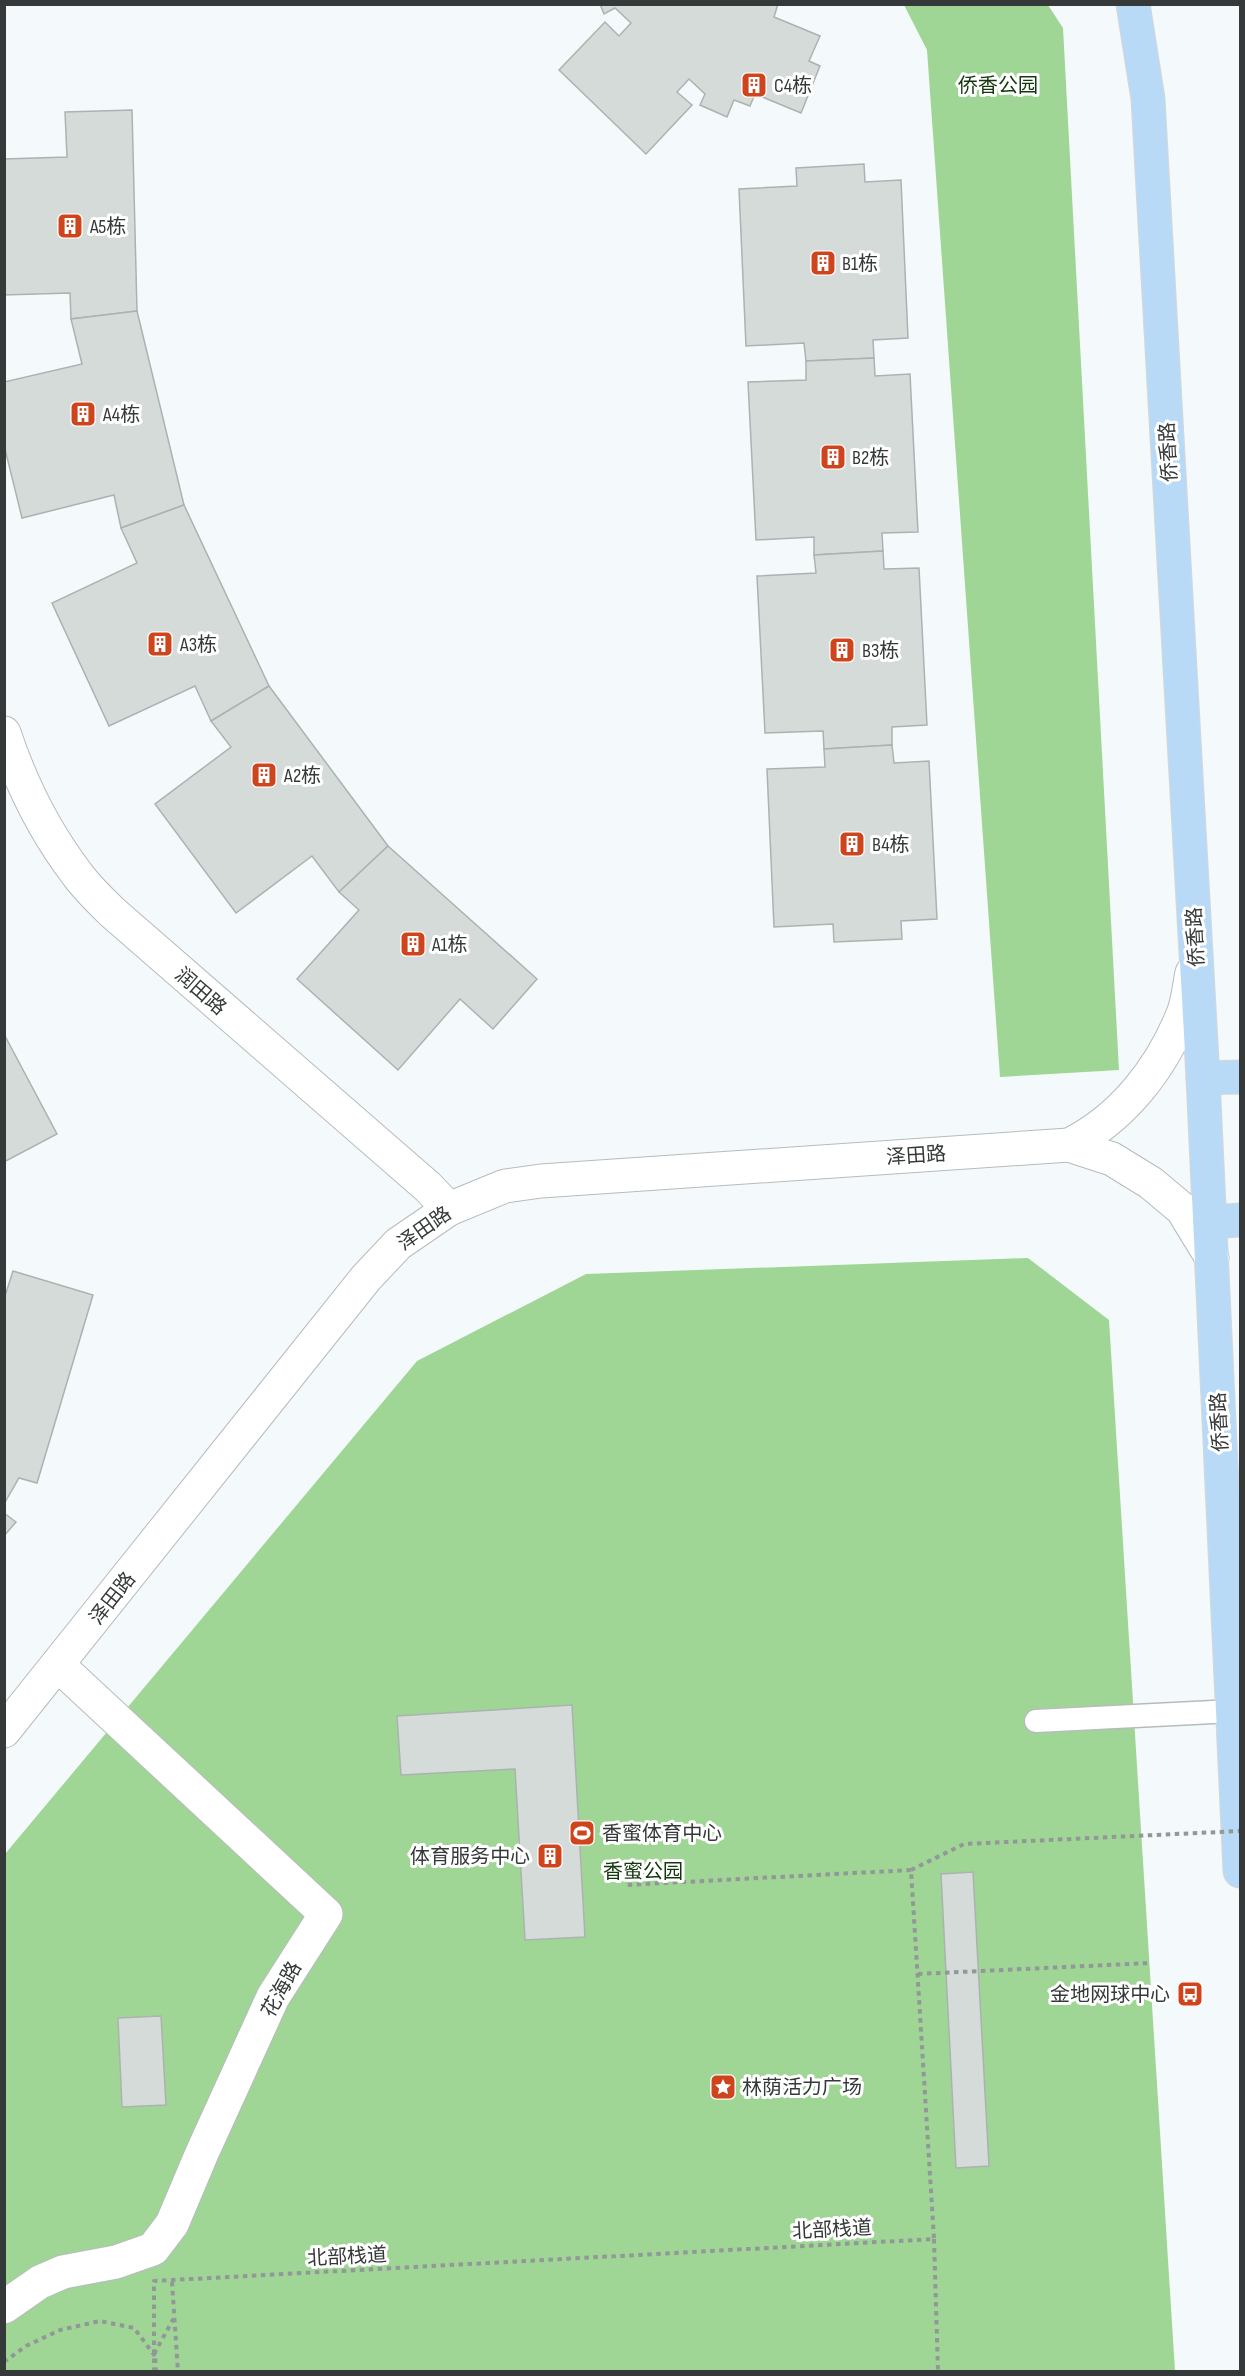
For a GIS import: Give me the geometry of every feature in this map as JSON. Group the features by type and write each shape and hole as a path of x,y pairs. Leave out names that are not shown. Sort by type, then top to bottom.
{"main road":[{"name":"侨香路","path":"1133,4 1148,99 1203,1078 1225,1221 1212,1258 1240,1871"},
{"path":"1203,1078 1240,1077"}],"street":[{"name":"润田路","path":"4,733 32,801 55,843 85,884 112,912 428,1187 449,1209"},
{"name":"泽田路","path":"1069,1145 1092,1133 1124,1106 1157,1065 1184,1012 1196,953"},
{"name":"泽田路","path":"4,1731 366,1278 398,1244 449,1209 505,1186 541,1181 1069,1145 1112,1160 1151,1183 1182,1209 1212,1258"},
{"name":"花海路","path":"4,2307 40,2282 63,2272 116,2262 153,2249 172,2224 273,1998 326,1914 58,1665"}],"lane":[{"path":"1036,1721 1233,1712"}],"path":[{"path":"627,1885 911,1870 964,1844 1240,1831"},
{"path":"911,1870 934,2239 938,2372"},
{"path":"918,1974 1150,1963"},
{"path":"172,2224 178,2372"},
{"name":"北部栈道","path":"155,2372 154,2281 934,2239"},
{"path":"155,2372 155,2352 174,2317"},
{"path":"4,2362 27,2346 60,2330 100,2321 134,2328 155,2357"}],"green space":[{"name":"侨香公园","path":"904,5 1048,5 1063,28 1119,1070 1000,1077 927,50"},
{"name":"香蜜公园","path":"1028,1258 1109,1320 1175,2371 5,2372 5,1854 417,1361 586,1274"}],"building":[{"name":"C4栋","path":"600,4 778,4 774,17 820,36 809,61 820,66 801,113 755,94 750,106 734,100 727,117 700,105 705,94 689,79 677,92 692,105 646,154 559,70 605,22 619,36 631,23 615,8 604,14"},
{"name":"A5栋","path":"132,110 137,311 71,319 70,293 4,295 4,159 67,157 65,112"},
{"name":"B1栋","path":"864,164 865,182 901,180 908,338 873,340 874,358 806,361 804,343 746,346 739,189 797,186 796,168"},
{"name":"A4栋","path":"137,311 184,505 121,528 114,495 22,518 4,445 4,382 82,364 71,319"},
{"name":"B2栋","path":"874,358 875,376 910,374 918,532 882,533 883,551 814,555 814,537 756,540 748,382 806,380 806,361"},
{"name":"A3栋","path":"184,505 269,686 211,721 195,686 109,726 52,603 137,563 121,528"},
{"name":"B3栋","path":"883,551 884,569 919,568 927,725 892,727 892,745 824,749 823,731 765,733 757,576 816,573 814,555"},
{"name":"A2栋","path":"269,686 388,846 339,892 312,856 236,913 155,804 231,747 211,721"},
{"name":"B4栋","path":"892,745 894,763 929,761 937,919 901,921 902,939 834,942 833,924 774,927 767,769 825,767 824,749"},
{"name":"A1栋","path":"388,846 537,979 493,1029 460,999 398,1070 297,979 359,910 339,892"},
{"path":"4,1034 57,1134 4,1162"},
{"path":"13,1271 93,1295 37,1483 19,1478 4,1504 4,1299"},
{"path":"4,1513 16,1522 4,1536"},
{"name":"体育服务中心","path":"572,1705 585,1937 525,1940 515,1769 401,1775 397,1716"},
{"path":"973,1872 989,2166 956,2168 941,1874"},
{"path":"161,2016 166,2105 122,2107 118,2018"}],"place":[{"name":"C4栋","path":"754,85"},
{"name":"A5栋","path":"70,226"},
{"name":"B1栋","path":"823,263"},
{"name":"A4栋","path":"83,414"},
{"name":"B2栋","path":"833,457"},
{"name":"A3栋","path":"160,644"},
{"name":"B3栋","path":"842,650"},
{"name":"A2栋","path":"264,775"},
{"name":"B4栋","path":"852,844"},
{"name":"A1栋","path":"413,944"},
{"name":"香蜜体育中心","path":"582,1833"},
{"name":"体育服务中心","path":"550,1856"},
{"name":"金地网球中心","path":"1190,1994"},
{"name":"林荫活力广场","path":"723,2087"}]}
